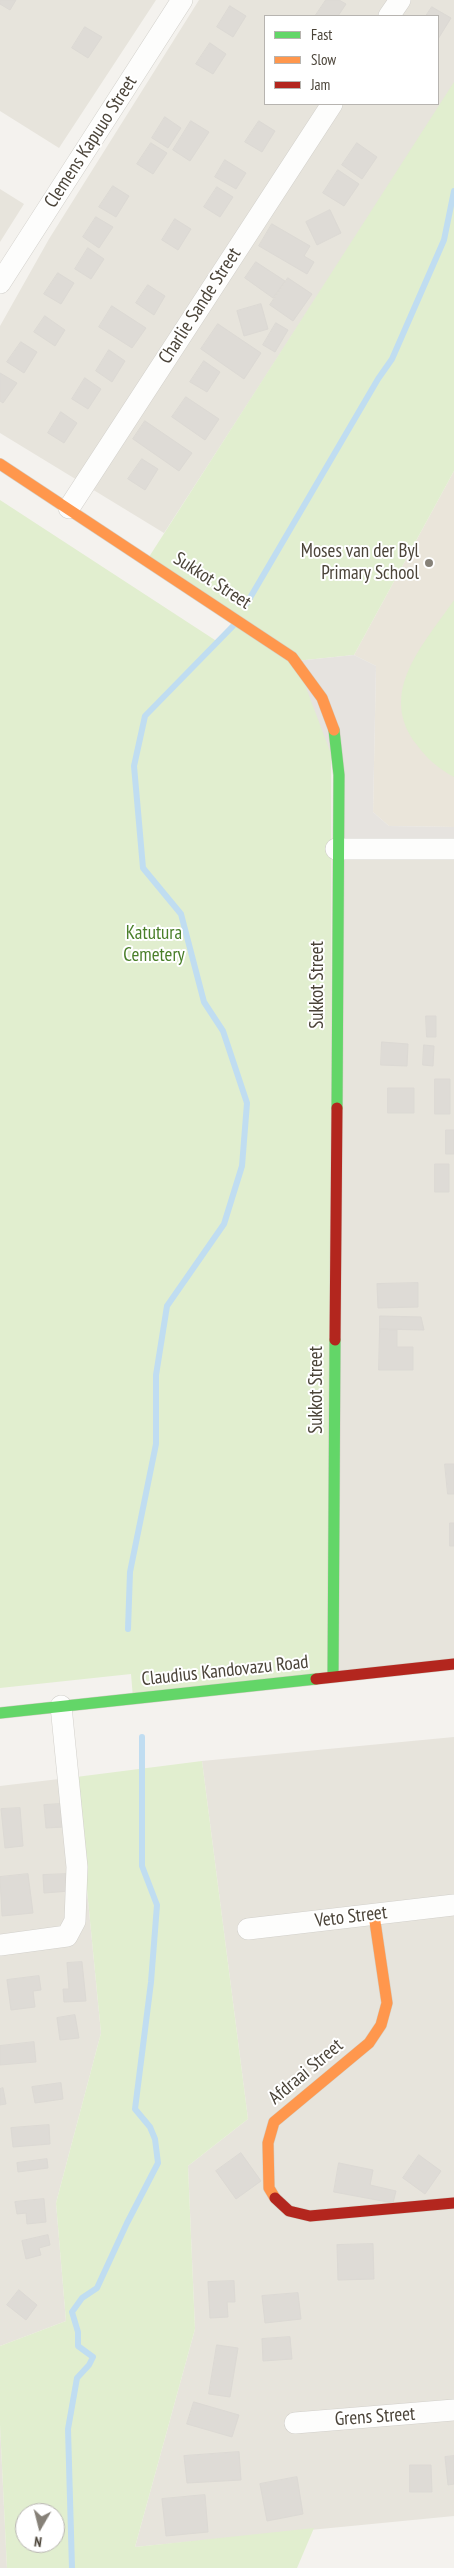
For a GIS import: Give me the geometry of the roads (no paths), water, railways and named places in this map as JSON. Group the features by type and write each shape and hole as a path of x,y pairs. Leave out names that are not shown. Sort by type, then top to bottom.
{"street":[{"name":"Clemens Kapuuo Street","path":"0,283 182,0"},
{"path":"390,15 400,0"},
{"name":"Charlie Sande Street","path":"69,508 331,105"},
{"name":"Sukkot Street","path":"0,464 292,657 319,688 331,717 337,743 333,1676"},
{"path":"336,849 454,849"},
{"name":"Claudius Kandovazu Road","path":"0,1713 454,1664"},
{"path":"0,1945 67,1936 75,1921 77,1867 61,1706"},
{"name":"Veto Street","path":"248,1929 454,1905"},
{"name":"Afdraai Street","path":"374,1915 387,2003 381,2025 369,2043 274,2122 268,2143 269,2188 278,2203 289,2211 310,2216 454,2203"},
{"name":"Grens Street","path":"295,2423 454,2410"}],"waterway":[{"path":"247,603 378,379 392,359 444,240 454,191"},
{"path":"128,1629 130,1572 156,1444 156,1375 167,1306 224,1224 242,1166 247,1103 223,1031 204,1002 181,914 143,868 134,766 145,716 233,626"},
{"path":"72,2568 68,2429 77,2378 89,2365 93,2357 78,2346 78,2332 72,2312 82,2298 97,2288 127,2223 158,2163 155,2139 150,2127 135,2109 151,1982 157,1905 142,1866 142,1737"}],"place":[{"name":"Moses van der Byl Primary School","path":"429,563"}],"park label":[{"name":"Katutura Cemetery","path":"154,945"}]}
